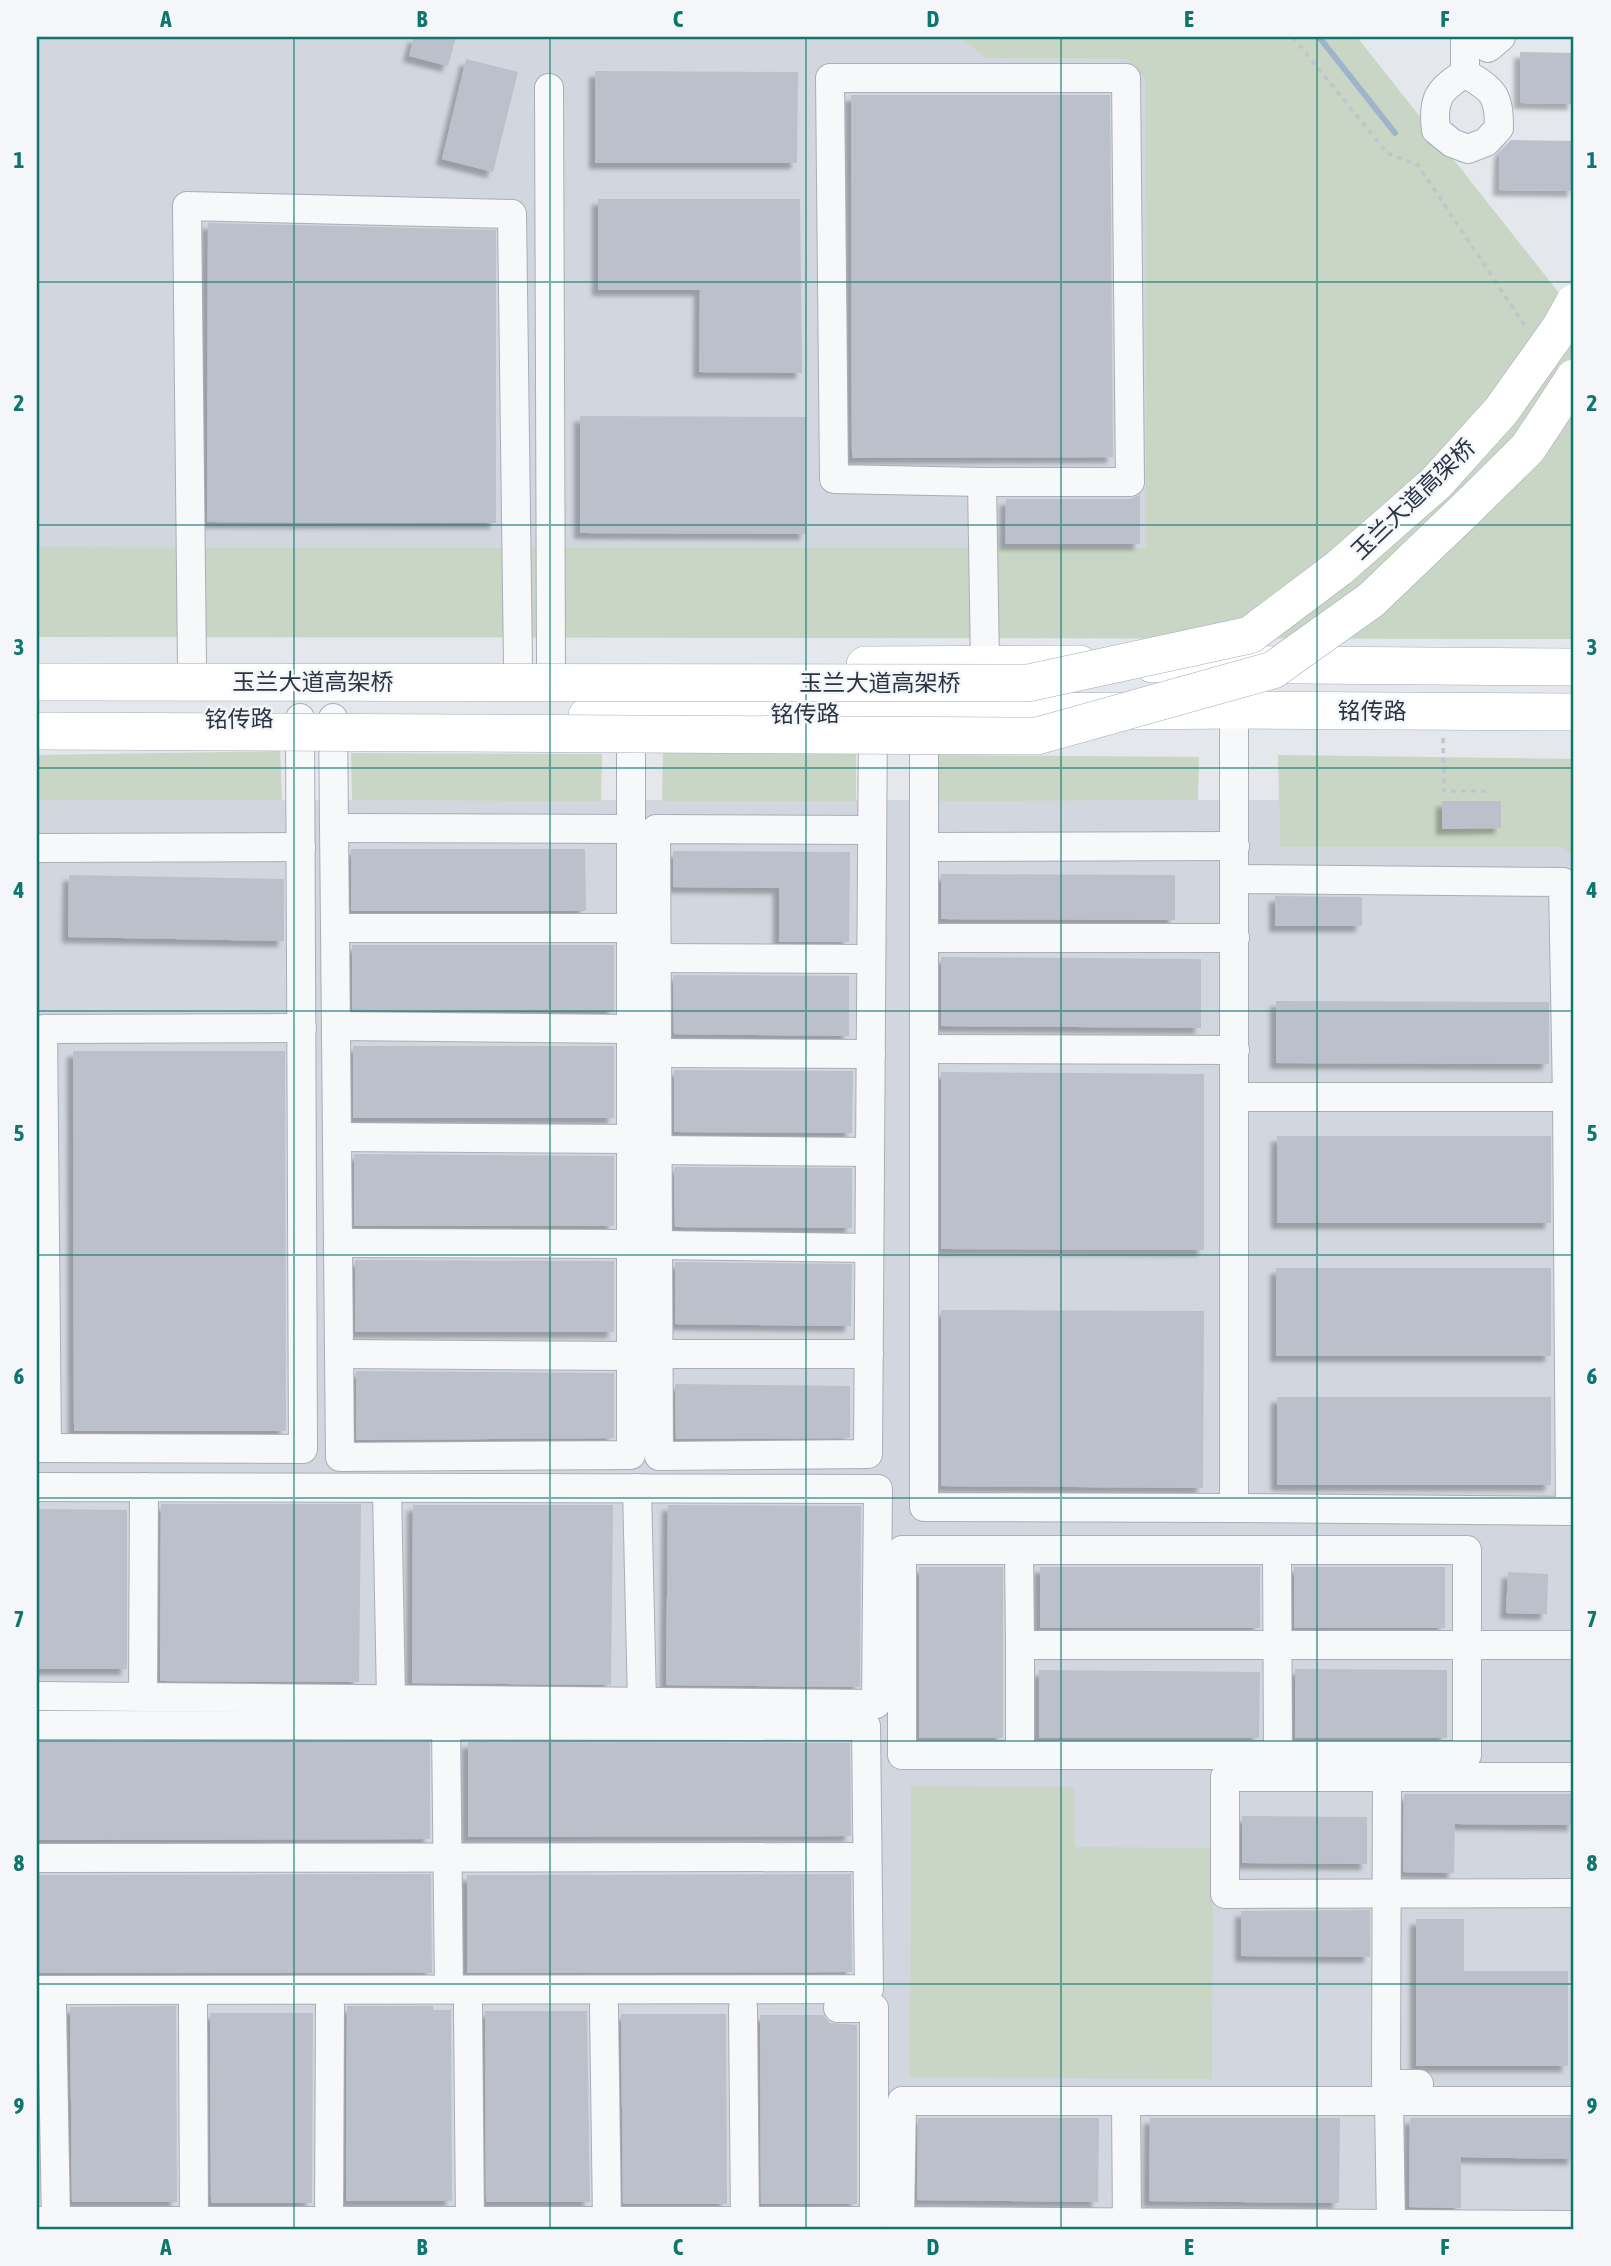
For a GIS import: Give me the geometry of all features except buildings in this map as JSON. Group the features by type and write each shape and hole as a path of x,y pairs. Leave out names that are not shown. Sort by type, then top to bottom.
{"main road":[{"name":"玉兰大道高架桥","path":"37,682 1028,683 1250,635 1339,568 1436,482 1501,411 1574,303"},
{"name":"玉兰大道高架桥","path":"37,731 1037,736 1273,670 1371,600 1463,512 1528,448 1574,378"},
{"name":"铭传路","path":"37,665 985,664 1574,667"},
{"name":"铭传路","path":"37,721 1234,710 1574,712"}],"lane":[{"path":"1465,37 1465,73"},
{"path":"1479,37 1488,48 1501,37"},
{"path":"830,78 1126,78 1130,482 982,482 834,479 830,78"},
{"path":"535,666 549,88"},
{"path":"192,665 187,206 512,214 535,666"},
{"path":"982,482 985,664"},
{"path":"1234,710 1234,1508"},
{"path":"631,716 631,1139 644,1245 645,1355 659,1456 868,1454 873,713"},
{"path":"924,713 924,1507 1572,1511 1571,1097 1563,882 1235,879"},
{"path":"317,718 334,828 340,1457 631,1455 645,1355"},
{"path":"302,1028 43,1029 42,1448 303,1449 302,1028 301,847 317,718"},
{"path":"334,828 631,830"},
{"path":"644,1245 657,1150 656,829 872,831"},
{"path":"925,847 1235,846"},
{"path":"37,848 301,847"},
{"path":"335,928 631,928"},
{"path":"925,938 1235,938"},
{"path":"657,958 871,960"},
{"path":"336,1026 631,1029"},
{"path":"925,1049 1235,1050"},
{"path":"657,1053 871,1054"},
{"path":"1234,1097 1571,1097"},
{"path":"337,1138 631,1139"},
{"path":"657,1150 870,1152"},
{"path":"338,1243 869,1248"},
{"path":"339,1354 869,1354"},
{"path":"37,1487 878,1489 876,1704 37,1696"},
{"path":"143,1697 144,1487"},
{"path":"387,1488 391,1699"},
{"path":"637,1488 642,1702"},
{"path":"902,1550 1019,1550 1467,1550 1467,1755 902,1755 902,1550"},
{"path":"1019,1550 1020,1755"},
{"path":"1277,1550 1278,1755"},
{"path":"1020,1645 1574,1646"},
{"path":"37,1725 866,1726 869,1989 459,1998 42,1999"},
{"path":"446,1726 447,1857 459,1998 470,2221"},
{"path":"1574,1777 1224,1777 1224,1894 1574,1893"},
{"path":"1387,1777 1386,2084 1574,2084"},
{"path":"37,1858 867,1857"},
{"path":"459,1998 604,2007 874,2008 874,2221 47,2221 42,1999 193,2005 330,2006 459,1998"},
{"path":"193,2005 194,2221"},
{"path":"329,2221 330,2006"},
{"path":"604,2007 607,2221"},
{"path":"743,2008 745,2221"},
{"path":"1574,2101 902,2101 901,2221 1574,2225"},
{"path":"1126,2101 1127,2223"},
{"path":"1389,2101 1391,2224"}],"path":[{"path":"1293,37 1387,153 1418,165 1530,334"},
{"path":"1442,711 1444,792 1489,792"}],"shaded area":[{"path":"37,37 959,37 985,58 1128,59 1145,79 1146,548 37,547"},
{"path":"37,800 1279,800 1280,847 1563,847 1574,858 1574,2229 37,2229"}],"green space":[{"path":"959,37 1357,37 1574,312 1574,639 37,637 37,547 1146,548 1145,79 1127,59 985,58"},
{"path":"280,751 282,800 37,800 37,755"},
{"path":"663,752 856,753 856,801 662,801"},
{"path":"351,753 602,754 601,801 352,800"},
{"path":"936,755 1199,757 1198,800 936,801"},
{"path":"1278,755 1574,759 1574,858 1563,847 1280,847"},
{"path":"911,1786 1074,1787 1075,1847 1213,1848 1212,2079 910,2077"}],"waterway":[{"path":"1319,37 1395,133"}]}
